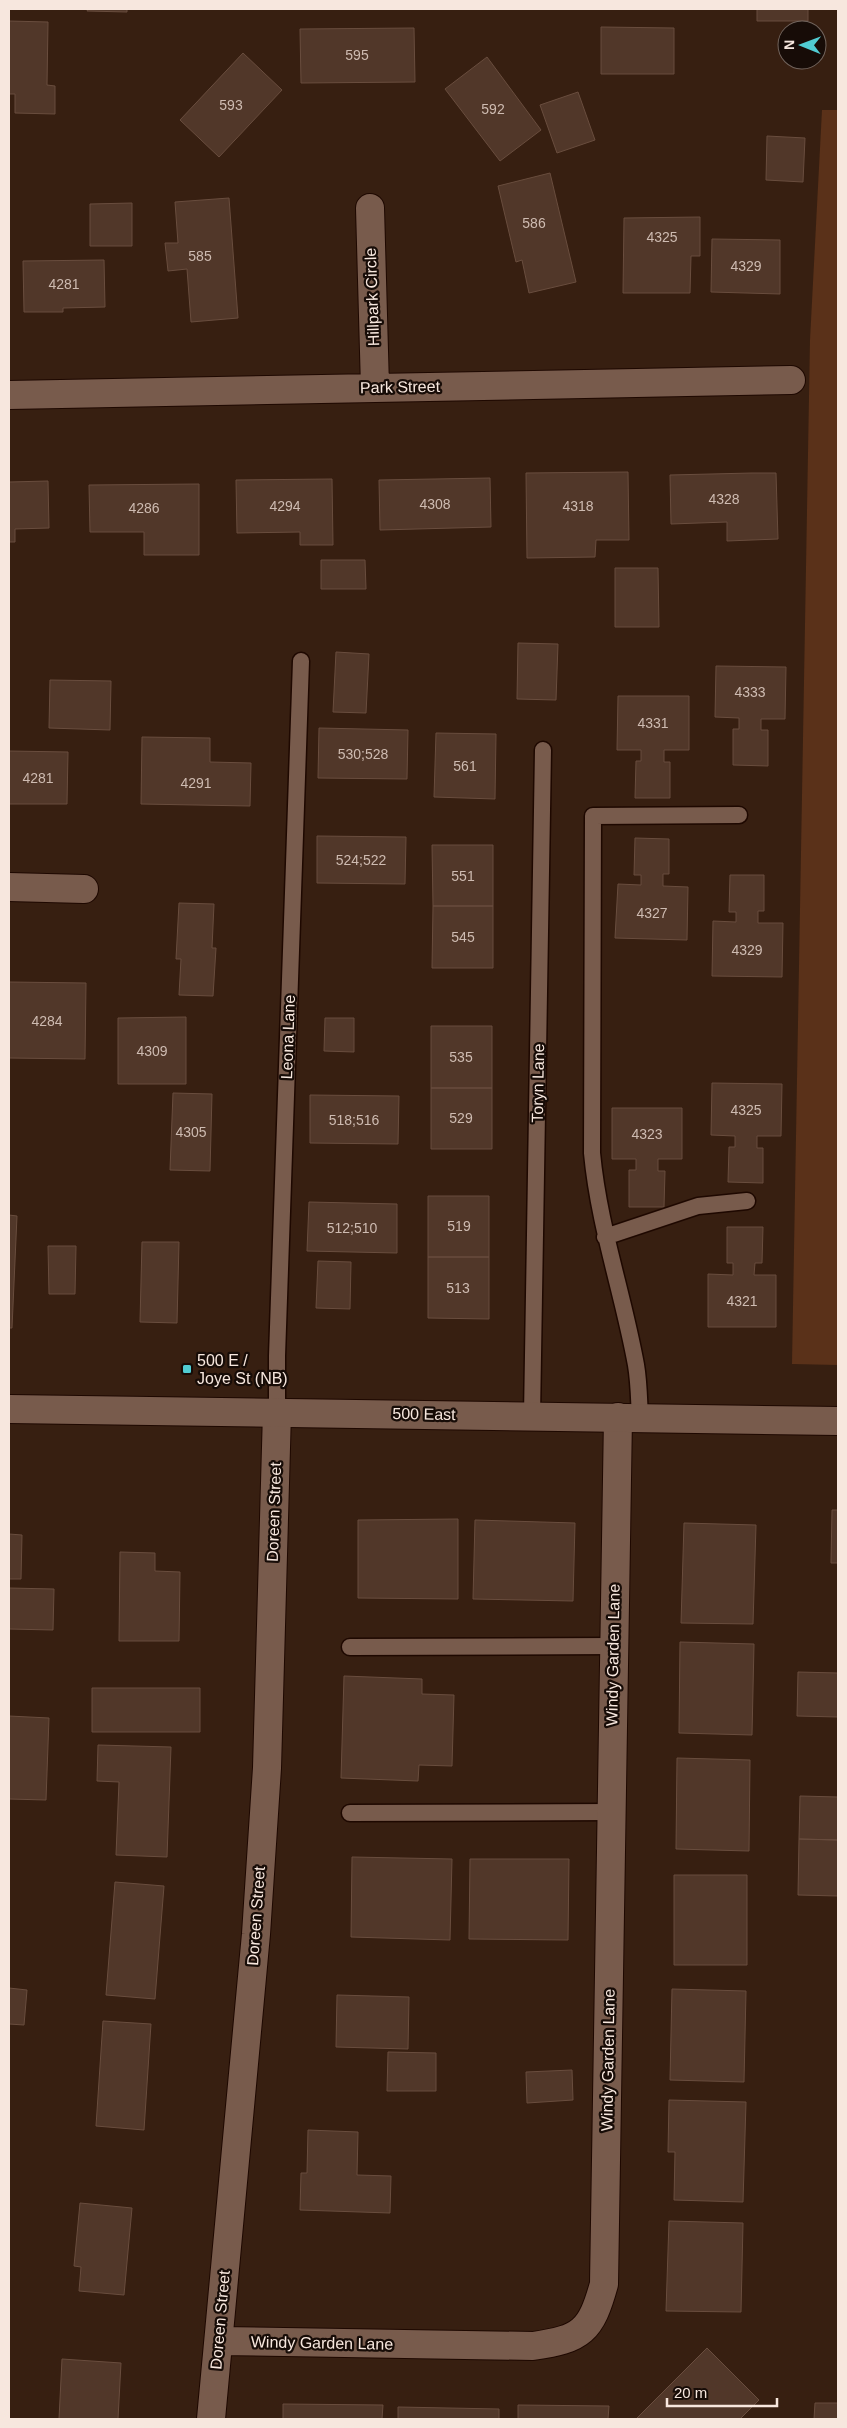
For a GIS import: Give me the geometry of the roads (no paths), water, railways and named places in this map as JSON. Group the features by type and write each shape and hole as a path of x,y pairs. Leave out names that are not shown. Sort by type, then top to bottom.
{"street":[{"name":"Hillpark Circle","path":"370,208 375,387"},
{"name":"Park Street","path":"9,395 791,380"},
{"path":"9,887 84,889"},
{"name":"500 East","path":"9,1409 838,1421"},
{"name":"Doreen Street","path":"211,2419 256,1934 267,1768 277,1412"},
{"name":"Windy Garden Lane","path":"219,2341 533,2346 561,2342 586,2329 597,2309 604,2284 613,1646 629,1418"}],"lane":[{"name":"Leona Lane","path":"277,1412 277,1356 301,661"},
{"name":"Toryn Lane","path":"532,1416 543,750"},
{"path":"629,1418 636,1366 596,1194 592,1152 592,816 739,815"},
{"path":"605,1237 698,1206 747,1201"},
{"path":"350,1647 613,1646"},
{"path":"350,1814 611,1812"}],"place":[{"name":"500 E / Joye St (NB)","path":"187,1369"}]}
